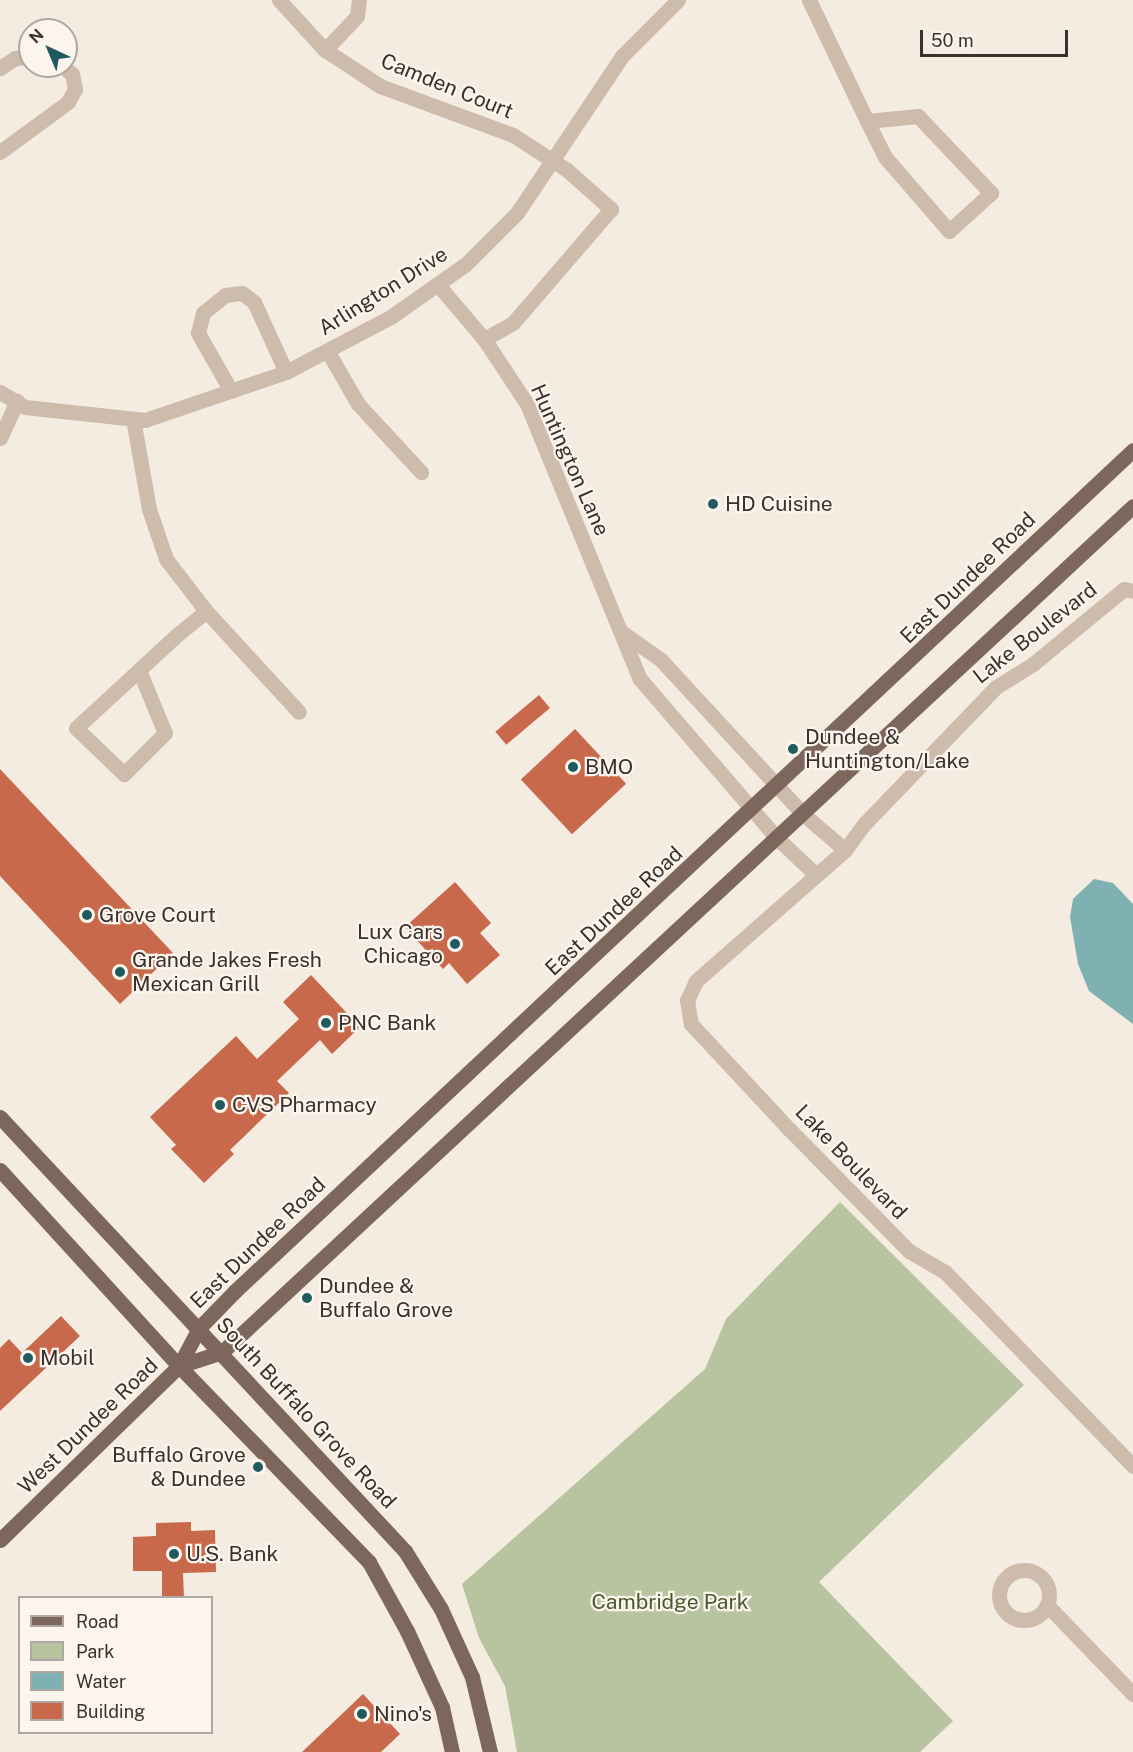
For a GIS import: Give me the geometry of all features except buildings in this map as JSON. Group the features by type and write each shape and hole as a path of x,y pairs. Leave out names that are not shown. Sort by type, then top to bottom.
{"main road":[{"name":"East Dundee Road","path":"179,1366 199,1328 780,786 1133,450"},
{"path":"179,1366 222,1352 1133,506"},
{"name":"South Buffalo Grove Road","path":"0,1118 222,1352 405,1551 441,1609 472,1677 490,1752"},
{"path":"0,1170 179,1366 369,1562 407,1631 442,1707 452,1752"},
{"name":"West Dundee Road","path":"0,1540 179,1366"}],"street":[{"name":"Camden Court","path":"279,0 325,50 380,86 513,135 554,162 611,210 513,323 484,339"},
{"path":"325,50 357,16 359,0"},
{"name":"Arlington Drive","path":"0,392 25,407 145,420 286,372 328,352 439,286 517,213 554,162 622,56 678,0"},
{"path":"809,0 867,121 885,157 949,231 991,193 918,116 867,121"},
{"path":"0,68 18,58"},
{"path":"0,152 68,102 75,89 73,78"},
{"name":"Huntington Lane","path":"439,286 484,339 527,404 624,633 640,679 777,838"},
{"path":"231,391 198,333 202,312 225,295 242,294 254,302 286,372"},
{"path":"328,352 358,404 421,472"},
{"path":"0,438 17,401"},
{"path":"133,419 149,509 166,559 206,610 299,712"},
{"name":"Lake Boulevard","path":"1133,591 1124,589 1033,664 996,687 865,823 845,850 696,981 687,1000 691,1024 909,1251 945,1272 1133,1466"},
{"path":"139,670 165,733 123,774 75,728 139,670 206,610"},
{"path":"624,633 661,660 780,786 802,813 845,850"},
{"path":"777,838 816,875"},
{"path":"1047,1605 1133,1694"}],"green space":[{"name":"Cambridge Park","path":"840,1202 1024,1385 819,1582 953,1721 920,1752 517,1752 505,1686 479,1638 462,1584 705,1369 726,1319"}],"water":[{"path":"1094,879 1113,883 1133,904 1133,1024 1089,991 1078,964 1070,917 1073,899"}],"place":[{"name":"HD Cuisine","path":"713,504"},
{"name":"Dundee & Huntington/Lake","path":"793,749"},
{"name":"BMO","path":"573,767"},
{"name":"Grove Court","path":"87,915"},
{"name":"Lux Cars Chicago","path":"455,944"},
{"name":"Grande Jakes Fresh Mexican Grill","path":"120,972"},
{"name":"PNC Bank","path":"326,1023"},
{"name":"CVS Pharmacy","path":"220,1105"},
{"name":"Dundee & Buffalo Grove","path":"307,1298"},
{"name":"Mobil","path":"28,1358"},
{"name":"Buffalo Grove & Dundee","path":"258,1467"},
{"name":"U.S. Bank","path":"174,1554"},
{"name":"Nino's","path":"362,1714"}]}
